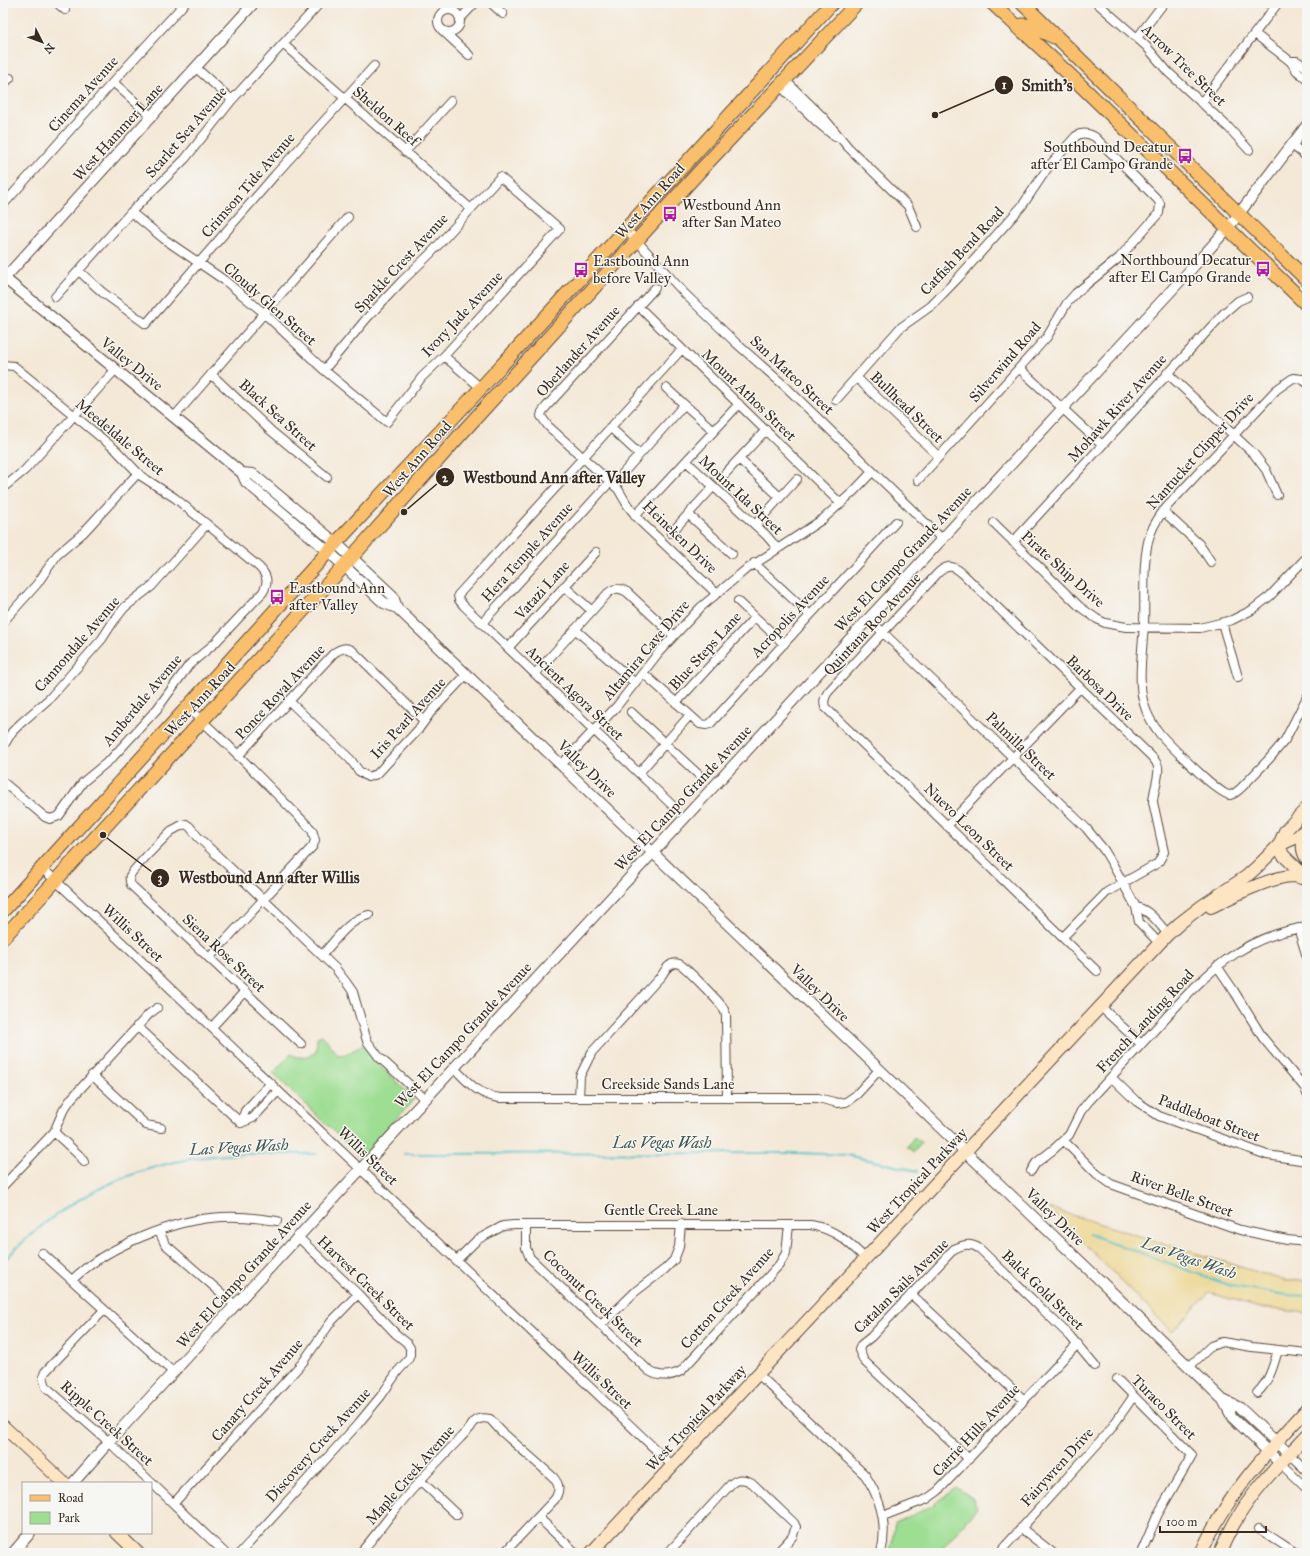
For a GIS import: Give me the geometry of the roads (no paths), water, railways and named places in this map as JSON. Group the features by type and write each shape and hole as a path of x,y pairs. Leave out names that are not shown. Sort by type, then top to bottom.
{"main road":[{"name":"West Ann Road","path":"3,911 333,547 481,388 832,3"},
{"name":"West Ann Road","path":"3,938 348,562 636,240 749,117 857,3"},
{"path":"992,3 1069,74 1307,305"},
{"path":"1022,3 1307,280"},
{"path":"1018,28 1022,25 1027,25 1061,40"},
{"path":"782,82 785,64 806,31"},
{"path":"1069,74 1082,60"},
{"path":"749,117 768,86 769,72"},
{"path":"461,434 457,426 482,397 481,388 501,381 518,372"},
{"name":"West Tropical Parkway","path":"1279,845 1285,831 1307,808"},
{"name":"West Tropical Parkway","path":"591,1553 1168,934 1202,906 1247,876 1279,845 1297,837 1307,828"},
{"path":"1307,834 1302,843 1302,847 1307,859"},
{"path":"1279,845 1292,854 1307,869"},
{"path":"1279,845 1283,855 1307,879"},
{"path":"1180,923 1241,892 1292,876 1307,879"},
{"path":"1202,1553 1224,1508 1252,1469 1307,1409"},
{"path":"3,1426 63,1482"},
{"path":"1220,1553 1237,1520 1265,1480 1307,1435"},
{"path":"118,1534 138,1553"}],"street":[{"path":"57,3 64,10"},
{"name":"Cinema Avenue","path":"3,205 185,3"},
{"name":"West Hammer Lane","path":"3,278 152,117 195,67 254,3"},
{"name":"Scarlet Sea Avenue","path":"55,297 131,212 185,159 232,100 320,3"},
{"path":"442,29 445,31 452,31 458,27 458,16 447,3"},
{"path":"458,16 475,3"},
{"path":"491,3 503,14"},
{"name":"Arrow Tree Street","path":"1097,3 1137,38 1168,72 1229,128 1249,150"},
{"path":"1137,38 1164,3"},
{"path":"1202,103 1278,3"},
{"path":"458,16 449,9 442,12 438,19 439,26 469,55"},
{"path":"1255,34 1290,61 1297,72 1307,79"},
{"name":"Sheldon Reef","path":"283,44 471,209"},
{"path":"1290,61 1297,61 1307,68"},
{"name":"Crimson Tide Avenue","path":"79,271 108,296 146,324 275,175 374,66"},
{"path":"195,67 232,100"},
{"path":"3,85 10,78"},
{"path":"113,82 152,117"},
{"path":"782,82 818,123 848,147 908,206 917,227"},
{"path":"405,152 451,101"},
{"name":"West El Campo Grande Avenue","path":"74,1482 424,1099 869,619 1228,228 1307,125"},
{"name":"Silverwind Road","path":"918,480 1020,369 1047,337 1067,303 1076,293 1119,258 1155,219 1161,209 1158,200 1094,137 1090,134 1084,133"},
{"name":"Catfish Bend Road","path":"836,400 900,328 938,300 1022,206 1033,192 1044,172 1076,136 1084,133"},
{"path":"1292,145 1307,157"},
{"name":"Sparkle Crest Avenue","path":"324,370 367,318 500,177 560,228"},
{"name":"Cloudy Glen Street","path":"131,212 164,239 224,280 264,313 324,370 387,422"},
{"path":"174,417 348,217"},
{"name":"Ivory Jade Avenue","path":"387,422 422,376 444,356 560,228"},
{"name":"San Mateo Street","path":"626,229 685,294 736,343 788,388 942,539"},
{"name":"Valley Drive","path":"3,278 242,473 253,474 333,547 384,603 397,608 467,674 1189,1367 1223,1400 1232,1417 1272,1447 1289,1454 1307,1471"},
{"name":"Oberlander Avenue","path":"541,416 546,407 655,288"},
{"name":"Mohawk River Avenue","path":"1013,542 1224,313 1238,301 1247,298"},
{"name":"Mount Athos Street","path":"638,306 841,504"},
{"path":"583,457 682,349"},
{"path":"444,356 481,388"},
{"name":"Meedeldale Street","path":"4,365 14,366 116,450 138,473 175,498 207,524 265,572 267,582"},
{"path":"3,488 25,470 116,369"},
{"path":"1020,369 1102,445"},
{"path":"1168,373 1254,454 1266,470 1277,494"},
{"name":"Black Sea Street","path":"211,374 270,430 328,477"},
{"name":"Bullhead Street","path":"856,377 939,457"},
{"name":"Nantucket Clipper Drive","path":"1307,383 1302,379 1293,378 1276,390 1163,510 1154,524 1147,548 1142,691 1144,703 1153,724 1168,742 1208,781 1224,794 1229,795 1236,793 1278,749 1290,732 1307,697"},
{"path":"666,388 714,431"},
{"path":"635,516 739,404"},
{"path":"623,473 684,405"},
{"name":"Heineken Drive","path":"541,416 548,426 618,489 635,516 716,593"},
{"path":"610,427 639,454"},
{"path":"722,477 766,430"},
{"name":"Ancient Agora Street","path":"583,457 458,595 460,600 482,623 672,805"},
{"path":"739,459 780,497"},
{"name":"Mount Ida Street","path":"686,462 766,535 777,548"},
{"name":"Altamira Cave Drive","path":"561,765 617,706 673,635 716,593 754,563 812,528 841,504 872,472"},
{"path":"3,622 37,584 57,555 83,533 138,473"},
{"path":"755,525 797,479"},
{"name":"Hera Temple Avenue","path":"482,623 610,482"},
{"path":"671,533 714,487"},
{"path":"1163,510 1200,544 1211,562"},
{"path":"688,514 732,554"},
{"name":"Acropolis Avenue","path":"690,715 703,725 710,724 896,522"},
{"name":"Pirate Ship Drive","path":"994,523 1080,607 1097,619 1116,626 1189,629 1222,623 1242,615 1266,600 1307,557"},
{"name":"Cannondale Avenue","path":"3,747 12,732 20,723 50,698 102,639 125,607 152,586 207,524"},
{"name":"Vatazi Lane","path":"508,648 596,552"},
{"path":"754,563 810,615"},
{"name":"Quintana Roo Avenue","path":"823,703 828,692 946,566"},
{"name":"Barbosa Drive","path":"946,566 956,567 962,572 1156,762 1159,767 1153,794 1153,802 1164,852 1158,864 1122,883"},
{"name":"Amberdale Avenue","path":"3,782 40,813 50,819 54,819 63,812 83,782 111,759 157,709 189,665 215,643 263,592 267,582"},
{"path":"564,586 592,611"},
{"path":"535,674 608,593 615,588 619,588 627,592 673,635"},
{"path":"738,601 784,644"},
{"name":"Blue Steps Lane","path":"676,703 755,617"},
{"name":"Palmilla Street","path":"869,619 1096,839 1110,860 1136,907 1138,919 1160,943"},
{"path":"1222,623 1238,677"},
{"path":"575,629 635,683"},
{"name":"Ponce Royal Avenue","path":"238,756 333,654 348,648 353,651 424,721"},
{"path":"639,773 690,715 643,673"},
{"name":"Iris Pearl Avenue","path":"289,701 350,759 359,771 368,777 377,774 467,674"},
{"path":"947,826 1080,688"},
{"name":"Nuevo Leon Street","path":"823,703 828,711 1097,971"},
{"path":"188,708 202,720 312,830 315,840 313,846 209,958"},
{"path":"631,712 700,776"},
{"name":"Siena Rose Street","path":"263,900 186,824 182,824 171,831 142,863 132,871 130,876 130,881 135,890 147,899 302,1044"},
{"name":"Willis Street","path":"42,868 212,1027 673,1466"},
{"path":"1062,937 1107,892 1122,883"},
{"path":"263,900 322,955 346,982 353,992 367,1042 383,1061 424,1099"},
{"path":"1136,907 1145,910 1168,934"},
{"path":"322,955 355,921 369,914"},
{"path":"1143,926 1152,916"},
{"path":"1303,927 1307,957"},
{"name":"French Landing Road","path":"1031,1171 1036,1163 1064,1141 1072,1130 1081,1111 1199,982 1236,952 1255,941 1303,927"},
{"path":"579,1098 580,1076 592,1052 665,969 672,964 678,963 686,968 723,1007 726,1015 727,1098"},
{"path":"1217,966 1263,1038 1305,1088 1307,1094"},
{"path":"212,1027 245,991"},
{"path":"1100,1006 1141,1044"},
{"path":"3,1186 54,1132 63,1111 71,1099 148,1014 157,1008"},
{"path":"137,1026 241,1123"},
{"name":"Creekside Sands Lane","path":"454,1068 477,1090 492,1097 500,1098 818,1098 842,1103 856,1095 879,1070"},
{"path":"92,1075 146,1125 161,1128"},
{"name":"Paddleboat Street","path":"1111,1077 1136,1101 1159,1116 1267,1155 1307,1161"},
{"path":"241,1123 245,1111 271,1083"},
{"path":"241,1123 253,1118 278,1091"},
{"path":"54,1132 81,1157 84,1162"},
{"name":"River Belle Street","path":"1064,1141 1097,1174 1111,1184 1240,1230 1287,1240 1307,1242"},
{"path":"72,1280 83,1270 112,1251 146,1235 188,1221 221,1217 277,1221"},
{"path":"601,1325 636,1291 665,1269 674,1260 679,1247 681,1224"},
{"name":"Gentle Creek Lane","path":"456,1261 477,1240 503,1226 681,1224 812,1225 831,1230 844,1239 866,1259"},
{"name":"Coconut Creek Street","path":"526,1225 526,1248 530,1258 649,1371 658,1375 666,1375"},
{"name":"Cotton Creek Avenue","path":"666,1375 671,1375 680,1371 779,1265 786,1253 789,1225"},
{"path":"159,1231 165,1244 236,1305"},
{"name":"Harvest Creek Street","path":"298,1237 358,1294 396,1334 407,1343 411,1351"},
{"name":"Catalan Sails Avenue","path":"964,1244 954,1249 861,1345 859,1350 864,1361 969,1459"},
{"name":"Balck Gold Street","path":"964,1244 975,1245 980,1249 1078,1344 1095,1366"},
{"path":"42,1253 174,1373"},
{"name":"Canary Creek Avenue","path":"174,1503 286,1382 303,1362 331,1322 358,1294"},
{"path":"911,1294 1024,1400"},
{"name":"Ripple Creek Street","path":"104,1310 45,1372 43,1377 46,1387 109,1442 152,1482"},
{"path":"1189,1367 1211,1346 1222,1342 1307,1353"},
{"name":"Carrie Hills Avenue","path":"883,1516 932,1496 1078,1344"},
{"path":"1257,1392 1266,1384 1278,1350"},
{"name":"Discovery Creek Avenue","path":"240,1553 358,1424 408,1360 411,1351"},
{"path":"758,1374 865,1475 876,1494 883,1516 883,1541 881,1553"},
{"name":"Turaco Street","path":"1117,1379 1192,1455 1158,1514 1141,1553"},
{"name":"Fairywren Drive","path":"999,1553 1110,1430 1134,1397"},
{"name":"Maple Creek Avenue","path":"360,1553 379,1532 394,1510 470,1428 473,1422 481,1418 490,1419 559,1485 559,1490 555,1499 538,1517"},
{"name":"Valley Drive","path":"1272,1447 1281,1464 1307,1489"},
{"path":"668,1553 731,1484 740,1479 748,1481 752,1484 794,1523 796,1527 792,1537 778,1553"},
{"path":"421,1480 457,1515"},
{"name":"Ripple Creek Street","path":"152,1482 225,1553"},
{"path":"504,1553 538,1517 576,1553"},
{"path":"1021,1528 1053,1553"},
{"path":"1259,1529 1284,1549 1296,1553"},
{"path":"13,1553 29,1534"}],"waterway":[{"name":"Las Vegas Wash","path":"404,1154 799,1153 847,1155 917,1171"},
{"name":"Las Vegas Wash","path":"3,1262 23,1242 67,1207 91,1193 142,1171 169,1163 212,1156 316,1154"},
{"name":"Las Vegas Wash","path":"1089,1234 1231,1286 1287,1295 1307,1296"}],"place":[{"name":"Smith's","path":"935,115"},
{"name":"Southbound Decatur after El Campo Grande","path":"1185,156"},
{"name":"Westbound Ann after San Mateo","path":"670,214"},
{"name":"Northbound Decatur after El Campo Grande","path":"1263,269"},
{"name":"Eastbound Ann before Valley","path":"581,270"},
{"name":"Westbound Ann after Valley","path":"404,512"},
{"name":"Eastbound Ann after Valley","path":"277,597"},
{"name":"Westbound Ann after Willis","path":"103,835"}]}
